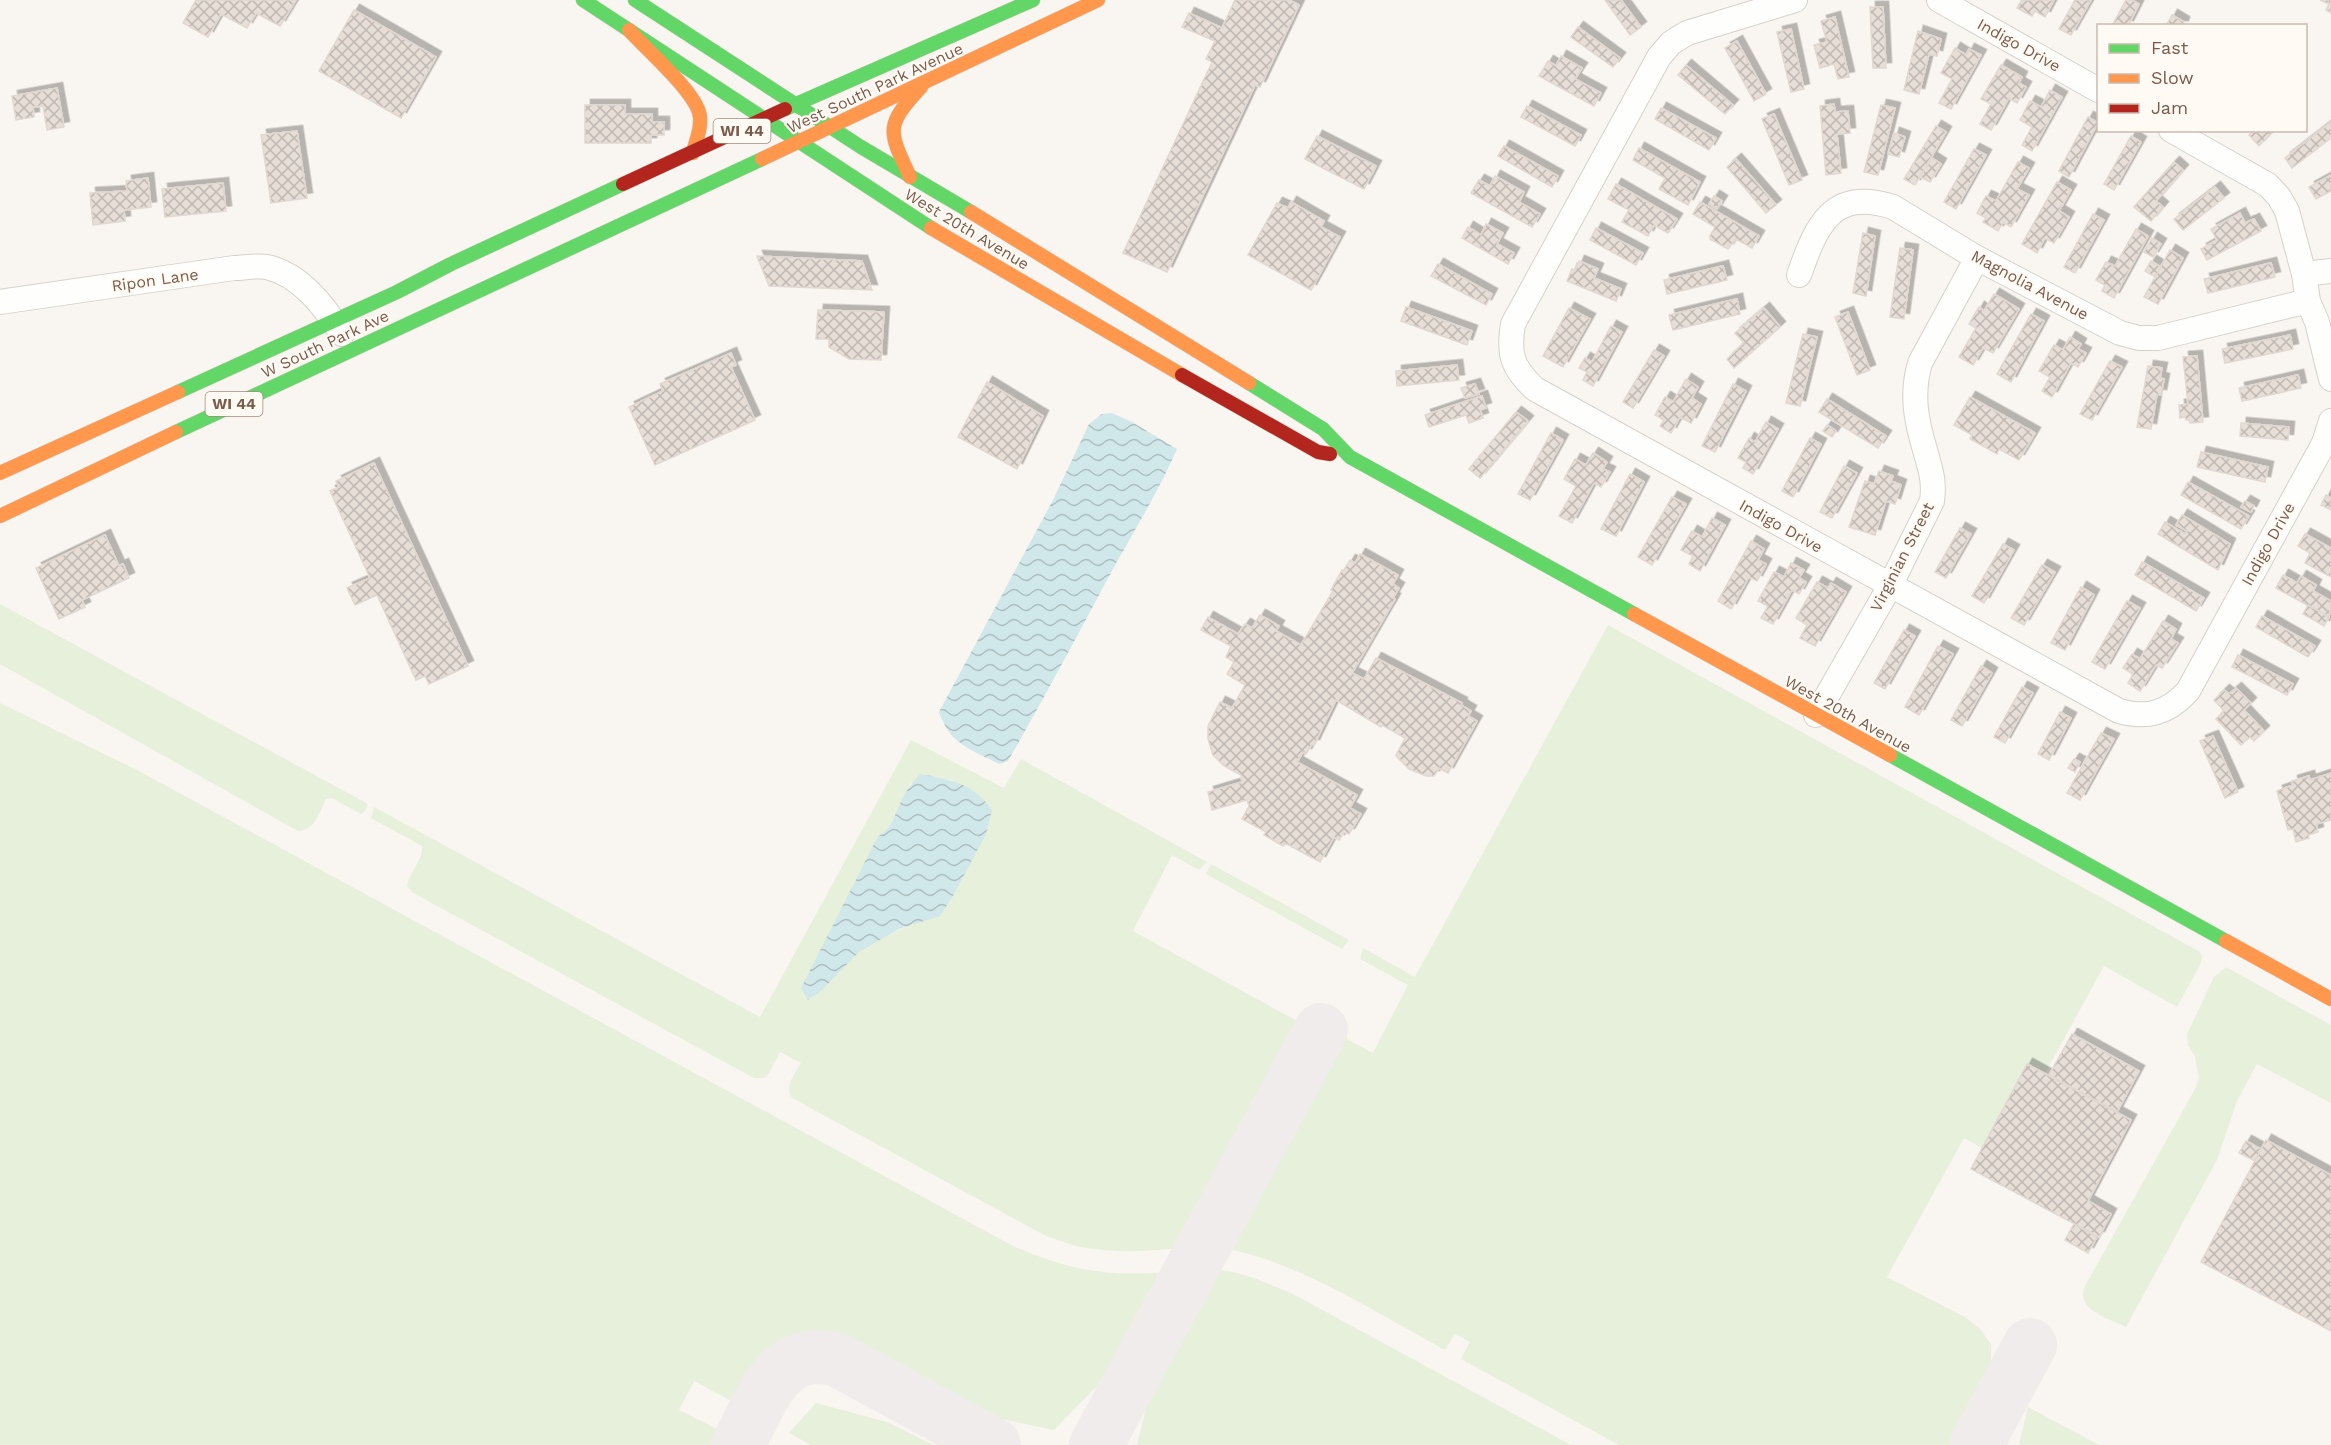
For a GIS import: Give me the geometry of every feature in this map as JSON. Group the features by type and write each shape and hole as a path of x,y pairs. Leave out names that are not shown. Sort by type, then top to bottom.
{"main road":[{"name":"West 20th Avenue","path":"583,0 915,218 1132,347 1318,452 1350,457"},
{"name":"West 20th Avenue","path":"635,0 910,177 1092,285 1323,429 1350,457 2331,999"},
{"name":"West South Park Avenue","path":"451,264 796,104 1033,0"},
{"name":"West South Park Avenue","path":"469,295 924,84 1098,0"},
{"path":"629,30 672,78 688,92 698,110 700,123 693,153"},
{"path":"910,177 897,147 894,123 898,112 924,84"},
{"name":"W South Park Ave","path":"0,473 333,321 451,264"},
{"name":"W South Park Ave","path":"0,516 184,427 469,295"}],"street":[{"name":"Indigo Drive","path":"1795,0 1753,6 1687,33 1671,43 1659,57 1513,324 1510,343 1512,358 1521,376 1535,389 2119,711 2133,715 2162,712 2178,702 2188,691 2324,443 2331,421"},
{"name":"Indigo Drive","path":"1939,0 2097,89"},
{"path":"2175,132 2268,185 2279,197 2287,212 2304,274 2319,314 2331,379"},
{"name":"Magnolia Avenue","path":"1799,275 1814,234 1822,221 1834,211 1848,204 1863,201 1878,202 1893,207 1977,258 2120,333 2139,338 2158,338 2319,314"},
{"name":"Virginian Street","path":"1816,715 1890,586 1932,501 1933,475 1919,429 1914,401 1916,378 1920,363 1977,258"},
{"name":"Ripon Lane","path":"0,302 234,268 265,267 280,272 306,288 333,321 352,350"},
{"path":"2304,274 2331,271"}],"green space":[{"path":"0,604 368,804 365,811 361,814 332,798 326,799 319,815 309,828 298,831 0,664"},
{"path":"1608,625 2200,952 2202,958 2200,965 2177,1007 2104,966 2045,1073 2027,1064 1982,1148 1964,1138 1887,1277 1965,1317 1980,1329 1991,1344 1991,1369 1949,1445 1619,1445 1461,1359 1470,1342 1455,1334 1445,1350 1365,1305 1309,1277 1252,1255 1223,1248 1336,1033 1373,1053 1408,985 1360,959 1363,948 1415,977"},
{"path":"0,703 137,770 1013,1246 1072,1267 1108,1273 1170,1272 1106,1377 1054,1430 988,1416 846,1339 822,1333 795,1336 773,1348 754,1363 735,1403 694,1381 679,1410 719,1430 711,1445 0,1445"},
{"path":"911,740 1004,788 1021,759 1207,862 1199,870 1172,855 1133,931 1308,1027 1185,1247 1132,1251 1080,1247 1044,1235 792,1098 790,1085 801,1063 780,1052 764,1078 754,1078 413,893 407,886 421,856 422,846 371,818 374,807 760,1017","holes":["953,780 940,915 898,930 868,946 808,1000 826,940 878,837 888,828 911,783"]},
{"path":"1211,864 1349,940 1342,949 1206,874"},
{"path":"2226,967 2331,1025 2331,1103 2257,1064 2237,1101 2217,1160 2126,1327 2090,1308 2085,1303 2084,1288 2195,1089 2199,1078 2195,1057 2188,1045 2187,1034 2214,977"},
{"path":"1211,1270 1243,1275 1293,1294 1571,1445 1137,1445 1147,1404"},
{"path":"816,1403 887,1422 933,1445 811,1445 789,1433"},
{"path":"2028,1407 2099,1445 2019,1445"}],"water":[{"path":"1112,413 1132,422 1177,449 1155,494 1022,737 1008,761 999,764 955,739 939,712 1053,500 1089,424 1102,414"},
{"path":"920,774 960,784 977,793 992,810 986,834 940,916 899,929 859,952 822,990 808,1000 801,988 878,836 890,825 905,794"}],"building":[{"path":"196,0 296,0 280,26 256,13 247,28 221,14 208,37 183,23"},
{"path":"1235,0 1289,0 1299,5 1260,87 1255,85 1167,272 1123,253 1212,62 1206,59 1215,41 1182,27 1189,13 1222,28"},
{"path":"1605,0 1621,0 1641,27 1630,35"},
{"path":"2022,0 2054,0 2045,17 2035,11 2032,16 2017,8"},
{"path":"2075,0 2091,0 2071,35 2059,29"},
{"path":"2126,0 2139,4 2129,24 2113,24"},
{"path":"2320,0 2331,0 2331,13 2326,10 2329,4"},
{"path":"1870,7 1883,7 1886,68 1873,68"},
{"path":"354,10 436,57 401,118 319,71"},
{"path":"2172,15 2184,22 2184,24 2167,24"},
{"path":"1835,17 1849,77 1838,79 1834,64 1820,68 1814,45 1827,42 1821,21"},
{"path":"1578,27 1620,58 1613,67 1571,37"},
{"path":"1791,29 1804,89 1791,92 1777,32"},
{"path":"1918,31 1941,39 1937,56 1929,54 1919,94 1904,90"},
{"path":"1737,41 1766,94 1754,101 1725,48"},
{"path":"1955,48 1966,55 1969,49 1981,55 1951,109 1939,103 1952,79 1941,73"},
{"path":"1561,56 1582,68 1575,79 1601,93 1594,106 1539,76 1548,61 1556,66"},
{"path":"1686,65 1733,105 1725,114 1678,75"},
{"path":"2001,65 2022,77 2019,83 2026,87 2017,103 2009,98 1991,130 1980,124 1991,104 1981,99"},
{"path":"57,88 64,127 47,130 43,106 33,107 34,117 16,120 12,96"},
{"path":"2050,90 2062,97 2032,151 2022,145 2032,127 2020,120 2030,101 2041,107"},
{"path":"1834,104 1835,112 1848,111 1850,133 1837,134 1841,173 1826,175 1820,106"},
{"path":"585,105 625,105 625,114 652,114 652,122 664,122 664,135 651,135 651,143 585,143"},
{"path":"1881,105 1895,108 1878,175 1864,172"},
{"path":"1527,106 1581,135 1575,146 1521,117"},
{"path":"1661,108 1716,138 1709,150 1655,119"},
{"path":"1774,114 1802,180 1789,185 1762,119"},
{"path":"2088,117 2097,122 2069,177 2059,171"},
{"path":"2331,122 2331,138 2292,168 2285,158"},
{"path":"1936,126 1946,132 1915,185 1904,179"},
{"path":"297,131 307,198 271,203 261,135"},
{"path":"2251,132 2272,132 2259,146 2249,135"},
{"path":"1894,133 1905,137 1899,157 1888,154"},
{"path":"1317,136 1376,166 1364,189 1305,159"},
{"path":"2131,136 2141,142 2114,190 2104,184"},
{"path":"1504,146 1558,176 1552,187 1498,156"},
{"path":"1639,148 1700,182 1688,205 1659,189 1665,178 1633,160"},
{"path":"1974,149 1986,155 1956,209 1944,202"},
{"path":"1932,158 1941,164 1930,182 1920,177"},
{"path":"1736,159 1776,205 1766,213 1727,167"},
{"path":"2018,162 2029,168 2017,189 2029,195 2011,227 2003,222 1998,231 1983,222 1986,218 1977,213 1986,196 1996,201"},
{"path":"2174,162 2183,170 2156,201 2163,207 2151,221 2134,207"},
{"path":"2331,175 2331,191 2316,199 2309,187"},
{"path":"1495,176 1524,192 1519,202 1540,214 1532,227 1471,193 1479,180 1490,186"},
{"path":"148,178 151,207 124,210 125,221 93,225 90,193 127,191 126,181"},
{"path":"2057,182 2071,190 2059,211 2069,217 2054,243 2045,238 2037,253 2022,244"},
{"path":"223,183 226,211 165,217 162,189"},
{"path":"1616,184 1677,219 1668,233 1654,225 1648,236 1622,222 1629,210 1608,199"},
{"path":"2215,187 2224,198 2183,230 2174,219"},
{"path":"1714,196 1722,201 1717,209 1709,204"},
{"path":"1291,202 1324,221 1321,227 1340,237 1311,290 1248,255 1277,203 1288,208"},
{"path":"1700,202 1759,236 1752,248 1736,239 1728,249 1710,239 1715,227 1693,214"},
{"path":"2240,213 2245,223 2254,219 2261,231 2207,260 2201,249 2217,240 2211,229"},
{"path":"2093,214 2104,220 2075,273 2064,267"},
{"path":"1486,224 1503,233 1497,244 1514,253 1508,264 1462,238 1468,227 1481,235"},
{"path":"1596,228 1643,253 1636,265 1590,240"},
{"path":"2136,229 2148,236 2114,298 2102,291 2105,285 2096,280 2106,262 2115,266"},
{"path":"1863,233 1875,236 1866,296 1853,293"},
{"path":"2152,238 2161,244 2153,257 2144,252"},
{"path":"1900,248 1913,250 1904,319 1890,317"},
{"path":"2170,250 2183,258 2158,304 2144,297"},
{"path":"757,256 862,261 872,290 769,286"},
{"path":"1579,261 1598,269 1594,278 1621,289 1616,301 1567,281 1572,269 1575,271"},
{"path":"2151,261 2161,267 2155,277 2145,271"},
{"path":"2271,263 2275,277 2208,293 2204,279"},
{"path":"1438,264 1492,294 1486,305 1431,276"},
{"path":"1723,266 1727,280 1667,294 1664,280"},
{"path":"1994,294 2019,309 1993,353 1983,348 1973,365 1959,357 1976,328 1969,324 1979,307 1984,311"},
{"path":"1737,299 1740,314 1673,330 1669,315"},
{"path":"1406,307 1472,331 1467,345 1401,321"},
{"path":"1569,308 1590,319 1563,367 1543,356"},
{"path":"1764,308 1780,327 1734,368 1727,359 1744,343 1735,333"},
{"path":"818,310 884,312 881,360 849,359 829,347 829,339 816,339"},
{"path":"1848,312 1870,370 1857,375 1835,317"},
{"path":"2031,314 2044,321 2011,382 1997,374"},
{"path":"1611,326 1622,332 1593,386 1583,380 1587,372 1579,368 1585,358 1592,362"},
{"path":"1803,334 1817,337 1800,406 1786,403"},
{"path":"2290,335 2293,349 2225,363 2222,349"},
{"path":"2070,337 2081,344 2078,349 2086,353 2078,367 2071,363 2052,397 2042,391 2050,377 2039,371 2054,345 2063,350"},
{"path":"1654,350 1664,356 1633,408 1623,402"},
{"path":"731,353 736,365 731,367 755,420 655,465 629,407 663,391 660,384"},
{"path":"2197,356 2203,422 2190,423 2185,417 2180,418 2179,405 2188,404 2183,357"},
{"path":"2110,361 2122,367 2092,420 2080,414"},
{"path":"1457,365 1459,380 1397,386 1396,371"},
{"path":"2148,366 2162,368 2160,378 2164,379 2161,395 2157,394 2151,429 2137,427"},
{"path":"2298,375 2301,388 2242,401 2239,388"},
{"path":"1686,379 1698,387 1692,398 1701,404 1691,423 1680,417 1671,433 1660,426 1664,420 1655,415 1665,397 1673,402"},
{"path":"987,382 1043,416 1017,469 958,437"},
{"path":"1475,384 1479,394 1465,398 1461,388"},
{"path":"1733,384 1746,391 1715,452 1702,446"},
{"path":"1482,396 1486,408 1480,410 1483,418 1469,423 1466,415 1429,427 1425,415"},
{"path":"1970,397 2035,433 2019,460 1999,449 1997,454 1970,439 1972,435 1954,425"},
{"path":"1827,399 1886,436 1878,448 1819,412"},
{"path":"1516,412 1528,421 1480,478 1469,469"},
{"path":"1766,422 1778,429 1753,474 1743,468 1746,462 1738,458 1749,438 1755,442"},
{"path":"2241,423 2289,427 2288,440 2240,436"},
{"path":"1827,425 1836,431 1832,437 1823,431"},
{"path":"1551,433 1563,440 1530,500 1518,494"},
{"path":"1810,438 1821,444 1793,497 1782,491"},
{"path":"2201,452 2268,467 2265,482 2197,467"},
{"path":"1593,453 1607,462 1603,469 1610,472 1601,487 1594,483 1572,523 1559,516 1576,486 1564,479 1575,459 1586,465"},
{"path":"374,463 468,666 429,684 425,676 416,680 377,595 355,605 347,588 370,578 330,491 339,487 336,481"},
{"path":"1844,466 1857,473 1832,518 1820,512"},
{"path":"1879,471 1893,476 1891,481 1901,485 1895,504 1886,501 1875,535 1849,527 1865,481 1874,484"},
{"path":"1630,474 1644,482 1616,536 1601,529"},
{"path":"2188,482 2249,516 2241,529 2181,495"},
{"path":"2326,495 2331,498 2331,510 2321,505"},
{"path":"1672,497 1686,504 1652,565 1638,557"},
{"path":"2245,501 2254,506 2251,512 2241,507"},
{"path":"2182,515 2230,544 2218,570 2158,534 2165,522 2185,534 2187,531 2176,525"},
{"path":"1712,518 1725,525 1700,571 1689,564 1693,556 1681,550 1692,531 1702,537"},
{"path":"1960,528 1971,534 1946,578 1935,572"},
{"path":"2305,534 2331,548 2331,577 2305,563 2310,553 2298,546"},
{"path":"105,535 119,566 123,564 129,578 82,600 85,607 59,619 36,568"},
{"path":"1751,541 1764,549 1758,560 1766,564 1757,581 1749,577 1731,609 1718,601"},
{"path":"2003,544 2014,550 1984,603 1972,596"},
{"path":"1360,554 1398,575 1393,584 1399,588 1393,598 1395,599 1352,673 1364,679 1376,658 1462,703 1461,705 1471,711 1468,716 1477,721 1448,773 1439,768 1434,776 1426,776 1409,769 1397,757 1405,738 1382,725 1381,727 1336,700 1314,745 1312,744 1306,754 1303,752 1297,762 1357,795 1350,808 1361,814 1349,834 1344,832 1339,840 1334,837 1320,862 1285,843 1283,846 1264,835 1266,832 1242,819 1249,806 1247,800 1212,810 1208,792 1242,782 1241,775 1224,766 1213,755 1208,739 1208,726 1220,702 1232,708 1245,685 1227,674 1234,662 1226,657 1231,646 1201,630 1208,617 1238,634 1245,624 1252,628 1260,615 1279,626 1276,631 1301,645 1333,591 1331,590 1342,570 1350,560 1355,563"},
{"path":"2142,562 2204,598 2196,611 2135,575"},
{"path":"1791,563 1804,570 1799,578 1806,582 1799,594 1792,590 1773,624 1761,618 1768,606 1758,601 1774,572 1784,577"},
{"path":"2042,565 2055,572 2024,625 2011,618"},
{"path":"2283,575 2297,583 2301,576 2316,585 2313,591 2331,601 2329,617 2276,588"},
{"path":"1817,582 1828,588 1831,583 1846,592 1815,646 1800,638 1807,625 1796,618"},
{"path":"2081,587 2094,595 2065,650 2051,643"},
{"path":"2127,601 2140,608 2105,669 2092,662"},
{"path":"2308,605 2329,617 2324,626 2303,614"},
{"path":"2262,616 2315,646 2308,657 2256,627"},
{"path":"2163,621 2176,629 2171,639 2178,643 2162,668 2156,665 2140,691 2128,683 2133,674 2123,668 2132,654 2140,659"},
{"path":"1904,630 1915,636 1885,689 1874,683"},
{"path":"1938,646 1953,654 1919,715 1905,707"},
{"path":"2238,655 2293,684 2287,695 2232,667"},
{"path":"1981,666 1992,673 1962,726 1951,720"},
{"path":"2022,687 2033,693 2005,743 1994,737"},
{"path":"2236,688 2251,703 2244,710 2264,731 2254,741 2250,737 2241,745 2216,719 2224,711 2214,700 2224,690 2229,694"},
{"path":"2060,712 2071,718 2049,760 2038,754"},
{"path":"2101,733 2114,739 2080,800 2067,793"},
{"path":"2213,736 2238,792 2225,798 2200,741"},
{"path":"2074,759 2080,762 2075,772 2068,768"},
{"path":"2331,773 2331,820 2316,824 2318,832 2296,842 2293,829 2288,830 2277,791 2293,785 2292,781 2309,776 2310,780"},
{"path":"2072,1034 2139,1071 2117,1112 2049,1075"},
{"path":"2027,1064 2131,1120 2088,1201 2111,1214 2099,1237 1971,1169"},
{"path":"2266,1140 2331,1175 2331,1331 2201,1262"},
{"path":"2246,1141 2261,1149 2255,1161 2239,1153"},
{"path":"2074,1224 2097,1237 2088,1253 2065,1240"}],"taxiway":[{"path":"1096,1445 1321,1030"},
{"path":"1976,1445 2030,1345"},
{"path":"738,1445 774,1380 786,1368 800,1360 817,1357 838,1360 994,1445"}],"traffic: fast":[{"path":"583,0 931,228"},
{"path":"635,0 861,147 971,212"},
{"path":"785,109 1033,0"},
{"path":"176,432 762,159"},
{"path":"178,392 397,292 451,264 623,184"},
{"path":"1249,383 1323,429 1350,457 1634,614"},
{"path":"1890,755 2226,941"}],"traffic: slow":[{"path":"762,159 1098,0"},
{"path":"629,30 678,81 694,102 699,112 700,122 693,153"},
{"path":"910,177 897,149 894,129 901,111 921,87"},
{"path":"971,212 1249,383"},
{"path":"931,228 1182,375"},
{"path":"0,473 178,392"},
{"path":"0,516 176,432"},
{"path":"1634,614 1890,755"},
{"path":"2226,941 2331,999"}],"traffic: jam":[{"path":"623,184 785,109"},
{"path":"1182,375 1318,452 1330,454"}]}
